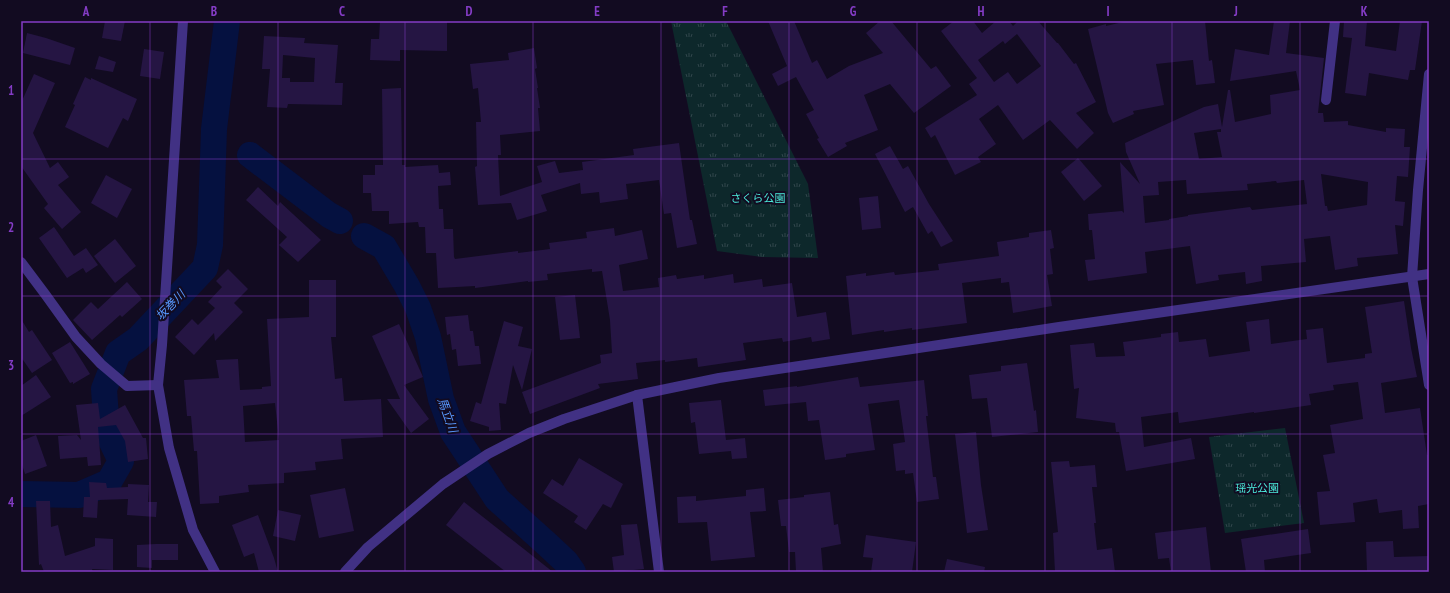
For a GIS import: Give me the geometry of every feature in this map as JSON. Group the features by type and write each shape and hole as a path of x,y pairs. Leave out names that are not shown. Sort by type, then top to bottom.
{"street":[{"path":"183,21 162,345 158,385 169,448 193,530 215,572"},
{"path":"1326,100 1336,21"},
{"path":"1429,74 1427,121 1418,190 1412,277 1429,385"},
{"path":"21,262 76,337 101,364 127,386 158,385"},
{"path":"345,572 368,547 443,484 488,454 529,432 637,395 727,376 1059,326 1429,274"},
{"path":"637,395 659,572"}],"green space":[{"name":"さくら公園","path":"671,21 726,21 808,184 818,258 762,257 717,251"},
{"name":"瑶光公園","path":"1285,428 1304,523 1225,533 1209,437"}],"building":[{"path":"105,21 125,21 121,41 102,38"},
{"path":"380,21 447,21 447,51 400,50 400,61 370,60 371,39 379,39"},
{"path":"768,21 794,21 812,63 817,60 827,79 849,66 883,53 866,33 880,21 891,21 931,69 936,66 951,86 914,113 890,84 864,95 878,130 845,143 847,146 828,157 817,139 819,138 806,114 814,110 796,77 778,86 772,74 787,66"},
{"path":"954,21 973,21 982,33 996,21 1009,21 1013,26 1018,21 1038,21 1058,43 1074,64 1076,63 1096,102 1076,113 1094,133 1077,149 1050,120 1023,140 998,105 979,119 996,144 978,157 981,162 955,175 935,135 931,138 925,128 977,95 969,84 977,78 941,31","holes":["1017,34 1041,66 1017,84 1008,72 994,82 978,60 1003,41 1005,44"]},
{"path":"1127,21 1205,21 1209,61 1212,60 1215,83 1196,85 1193,60 1156,64 1164,105 1133,111 1134,114 1113,123 1108,113 1088,29 1106,24 1106,26"},
{"path":"1274,21 1290,21 1286,53 1324,58 1318,113 1323,113 1324,122 1348,121 1348,125 1386,132 1386,128 1405,129 1404,147 1410,147 1408,177 1397,176 1395,201 1405,202 1403,226 1395,225 1398,254 1357,258 1358,266 1335,270 1330,236 1304,239 1306,262 1261,266 1262,281 1246,284 1245,272 1218,275 1219,280 1196,284 1190,246 1145,252 1147,273 1088,281 1085,260 1095,259 1092,230 1089,230 1088,214 1122,211 1124,213 1120,162 1140,184 1126,152 1125,143 1204,107 1218,104 1222,127 1228,90 1230,90 1235,122 1271,114 1270,95 1300,90 1296,71 1230,81 1235,49 1269,55","holes":["1221,129 1221,132 1217,132 1222,157 1199,159 1194,133","1321,174 1368,182 1367,205 1328,211 1327,206 1325,206","1186,180 1187,194 1248,190 1247,184 1304,180 1307,204 1252,210 1250,207 1188,215 1169,220 1145,223 1143,196 1159,195 1158,182"]},
{"path":"1344,21 1367,21 1365,46 1396,51 1400,21 1422,21 1415,70 1410,70 1408,80 1369,73 1366,96 1345,93 1352,38 1343,37"},
{"path":"27,33 75,48 70,65 23,53"},
{"path":"264,36 305,38 304,43 338,45 335,83 343,83 342,105 288,104 287,108 267,107 270,69 262,69","holes":["283,55 315,58 314,82 290,82 290,78 282,78"]},
{"path":"534,48 540,108 538,108 540,131 500,135 501,155 498,155 500,196 542,182 537,166 555,161 559,173 583,170 582,162 634,155 633,149 679,143 690,220 692,220 697,244 677,248 671,213 664,214 659,180 626,184 628,199 600,203 599,192 581,194 580,183 541,195 547,211 517,220 511,203 478,205 475,167 477,166 476,122 481,122 478,88 473,89 470,64 509,60 508,53"},
{"path":"144,49 164,52 160,79 140,76"},
{"path":"99,56 116,62 113,72 95,69"},
{"path":"34,74 55,83 33,133 50,168 58,162 69,177 58,185 81,212 62,229 44,208 48,204 21,166 21,103"},
{"path":"85,77 91,80 91,78 137,99 128,121 123,118 108,148 65,127"},
{"path":"401,88 402,165 405,165 405,167 438,165 439,173 450,172 451,185 438,186 439,209 443,209 444,229 453,229 455,259 518,251 518,253 550,249 549,243 587,238 586,232 614,228 615,236 642,230 648,259 619,265 623,291 659,287 658,278 676,275 677,279 704,275 704,279 733,274 734,283 762,279 763,287 792,283 797,317 826,312 830,339 812,342 811,337 783,342 782,338 743,343 746,360 698,367 697,358 665,362 665,360 636,363 638,379 598,384 600,388 530,414 522,392 601,363 600,355 612,353 610,320 602,271 592,272 592,269 547,274 548,280 475,288 475,286 438,288 436,253 426,253 425,227 419,227 418,222 389,224 389,211 372,211 371,193 363,193 363,175 375,175 375,165 383,165 382,89"},
{"path":"890,146 903,169 908,166 929,204 953,241 941,247 932,231 928,234 913,207 905,212 875,154"},
{"path":"1078,158 1102,186 1084,201 1061,172"},
{"path":"106,175 132,189 117,218 91,203"},
{"path":"258,187 278,206 280,202 321,240 298,262 279,245 287,237 246,200"},
{"path":"878,196 881,228 862,230 859,198"},
{"path":"54,227 74,256 86,248 98,265 86,273 83,268 67,278 39,238"},
{"path":"1051,230 1054,248 1050,249 1053,274 1047,275 1052,306 1013,313 1009,282 1001,283 1001,278 962,283 967,323 912,330 912,328 884,332 884,330 852,335 846,276 866,273 866,276 894,272 895,275 939,270 938,264 999,256 997,242 1029,237 1029,233"},
{"path":"115,239 136,266 115,283 94,256"},
{"path":"228,269 248,289 234,303 243,312 215,341 214,333 194,355 175,337 192,319 198,325 215,308 208,302 222,287 216,281"},
{"path":"309,280 336,280 336,337 331,337 335,379 342,378 344,401 381,399 383,437 341,439 343,459 315,462 316,470 284,473 284,483 248,485 249,492 219,496 219,503 200,504 197,451 194,451 191,416 187,416 184,380 219,378 216,360 238,359 240,390 262,389 262,387 271,386 267,319 309,317","holes":["275,403 279,440 245,442 243,406"]},
{"path":"127,282 142,299 122,317 120,315 92,340 73,320 91,302 98,309"},
{"path":"575,295 580,338 560,340 555,297"},
{"path":"1404,301 1417,377 1381,383 1385,413 1420,408 1427,455 1429,455 1429,504 1418,506 1419,528 1403,529 1402,510 1379,513 1377,499 1353,503 1355,522 1320,525 1317,492 1330,491 1323,455 1335,453 1330,425 1363,419 1358,382 1333,385 1334,390 1309,394 1311,405 1179,423 1178,412 1141,417 1144,447 1191,438 1195,459 1126,471 1119,432 1116,432 1115,423 1076,418 1079,388 1074,389 1070,345 1094,343 1096,357 1125,356 1123,342 1161,337 1161,334 1178,332 1179,342 1206,339 1209,357 1250,351 1246,322 1269,319 1271,344 1307,339 1306,330 1323,328 1327,363 1365,358 1365,354 1372,353 1365,307"},
{"path":"468,315 470,331 473,331 475,346 479,346 481,364 458,366 456,349 452,350 450,334 447,335 445,317"},
{"path":"21,319 29,332 32,330 52,360 32,373 21,357"},
{"path":"504,321 523,327 518,346 532,349 522,390 513,365 506,404 499,403 501,430 489,431 489,427 470,421 476,402 481,404"},
{"path":"399,324 423,377 404,385 429,419 411,433 387,399 400,399 372,336"},
{"path":"70,342 90,374 73,384 73,382 70,383 52,353"},
{"path":"1027,363 1034,411 1036,410 1038,432 992,437 987,398 972,399 969,375 1001,371 1001,366"},
{"path":"36,375 51,397 21,416 21,386"},
{"path":"858,377 860,387 924,380 928,416 926,416 933,477 936,477 939,499 917,502 913,473 905,474 905,470 896,471 893,444 905,442 899,400 868,404 875,450 846,454 846,457 825,460 819,420 808,421 806,402 765,406 763,390 797,387"},
{"path":"721,400 726,440 745,438 747,458 732,459 731,451 699,454 695,422 691,423 689,403"},
{"path":"98,403 100,419 125,405 143,438 146,438 148,459 128,462 125,441 116,425 98,427 101,465 88,466 87,457 60,459 58,436 77,435 81,440 76,405"},
{"path":"976,432 981,485 988,530 967,533 955,434"},
{"path":"36,435 47,466 25,474 21,461 21,441"},
{"path":"579,458 623,484 611,508 603,504 586,530 574,522 578,516 543,493 552,479 563,486"},
{"path":"1069,461 1070,467 1095,465 1097,487 1092,487 1097,550 1112,548 1115,572 1055,572 1053,533 1058,532 1051,462"},
{"path":"89,482 106,483 107,488 128,487 128,484 149,485 148,502 157,502 156,517 127,515 128,499 98,500 97,518 83,517 84,497 90,497"},
{"path":"345,488 354,531 319,538 310,495"},
{"path":"764,488 766,511 750,512 755,557 711,561 707,522 678,523 677,497 696,496 696,501 746,496 746,490"},
{"path":"830,492 834,525 838,524 841,544 821,548 823,572 796,572 795,552 789,552 786,526 781,526 778,500"},
{"path":"36,501 50,501 51,527 58,525 65,556 95,546 95,538 113,539 113,570 92,569 93,572 44,572 41,564 39,565"},
{"path":"464,502 553,572 506,572 446,525"},
{"path":"278,510 301,515 295,541 273,536"},
{"path":"258,515 278,572 259,572 254,553 244,557 232,525"},
{"path":"637,524 644,569 614,572 612,557 624,555 621,525"},
{"path":"1206,527 1211,572 1171,572 1169,558 1158,559 1155,533"},
{"path":"1308,529 1311,553 1264,560 1265,572 1246,572 1241,539"},
{"path":"866,535 916,542 912,572 871,572 873,558 863,557"},
{"path":"1393,541 1394,557 1429,556 1429,572 1367,572 1366,542"},
{"path":"178,544 178,560 152,560 152,568 137,567 137,545"},
{"path":"947,559 985,567 984,572 944,572"}],"waterway":[{"name":"坂巻川","path":"21,494 79,495 109,482 121,461 107,432 104,389 118,353 138,339 205,268 210,245 214,129 227,21"},
{"name":"馬立川","path":"250,155 329,215 340,221"},
{"name":"馬立川","path":"364,236 384,247 418,308 428,337 441,399 453,432 497,499 566,562 573,572"}]}
